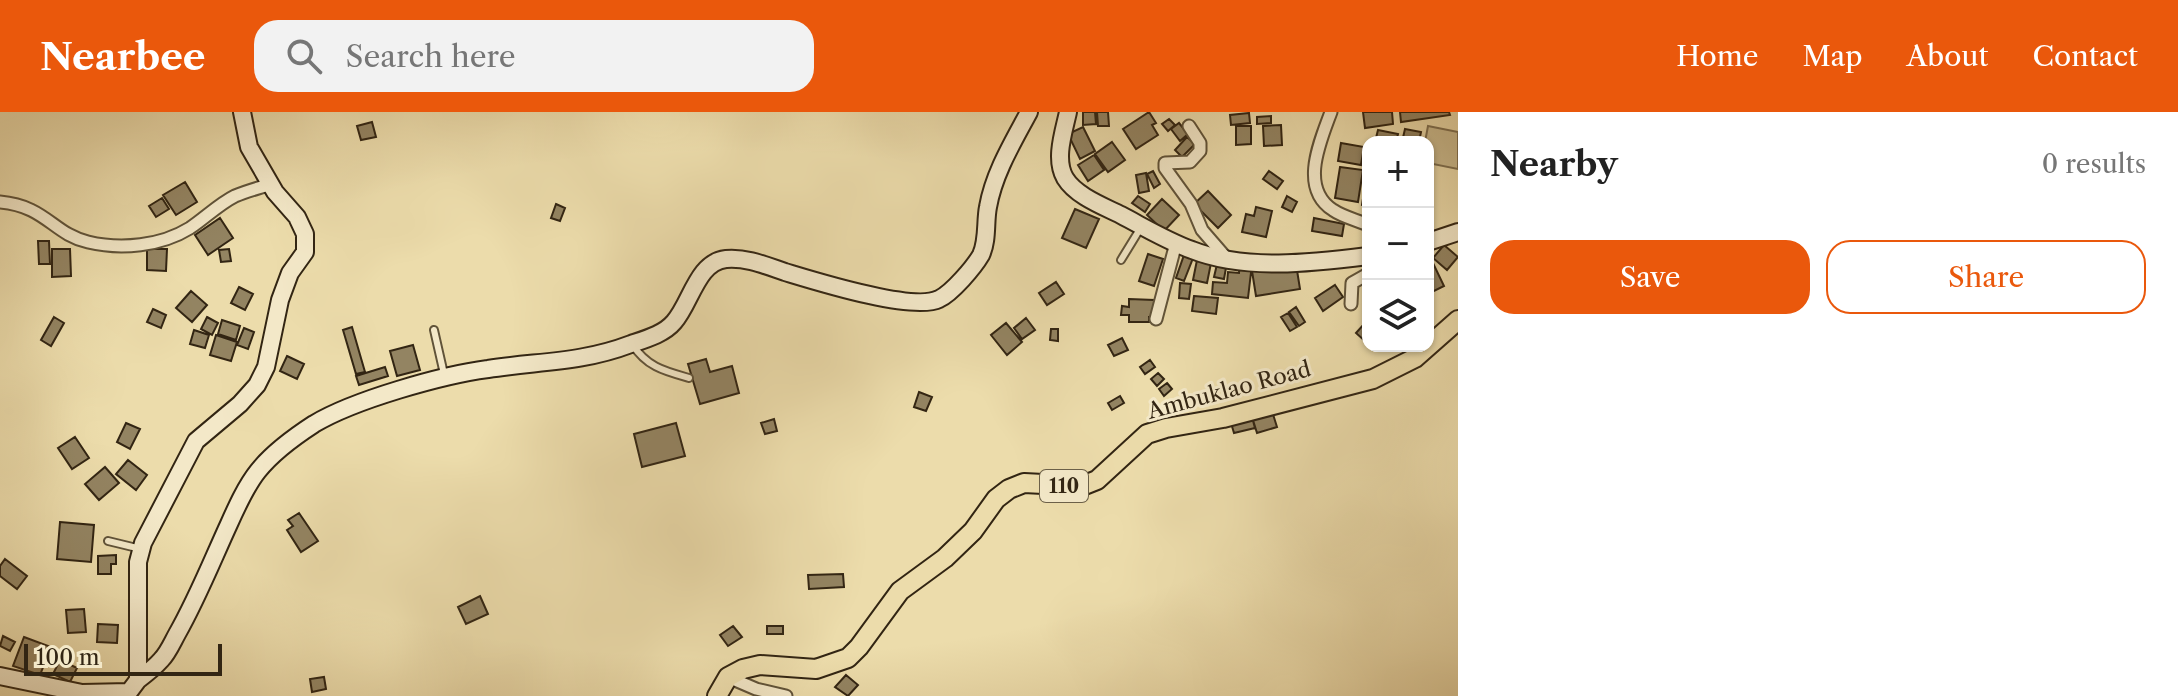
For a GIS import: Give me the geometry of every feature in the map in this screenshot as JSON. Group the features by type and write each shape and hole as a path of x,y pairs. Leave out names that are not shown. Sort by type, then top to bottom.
{"main road":[{"name":"Ambuklao Road","path":"728,677 760,665 816,669 848,658 900,591 945,558 973,531 996,499 1009,489 1024,483 1046,482 1082,486 1097,480 1147,434 1223,418 1373,379 1415,358 1458,320"},
{"path":"717,696 728,677"}],"street":[{"path":"138,680 138,562 141,549 196,441 257,385 266,367 280,300 290,273 305,252 305,234 297,217 271,184 249,147 242,112"},
{"path":"0,676 82,693 129,692 163,659 190,612 239,503 258,471 277,452 317,422 445,377 486,369 578,360 653,337 673,324 710,265 721,259 756,262 821,283 898,300 923,303 938,299 953,289 981,255 995,183 1029,112"},
{"path":"1068,112 1061,154 1064,177 1086,197 1176,243 1228,260 1267,263 1362,256"},
{"path":"1331,112 1316,162 1316,188 1331,209 1362,222"},
{"path":"1189,126 1200,143 1200,151 1190,162 1169,161 1165,163 1165,168 1191,204 1202,230 1228,260"},
{"path":"0,202 30,208 81,241 125,246 168,238 187,229 233,197 271,184"},
{"path":"1434,240 1453,233"},
{"path":"1434,247 1453,233"},
{"path":"1156,319 1176,243"},
{"path":"1351,304 1352,283 1362,277"},
{"path":"728,677 756,689 786,696"}],"lane":[{"path":"1121,260 1142,226"},
{"path":"434,330 445,377"},
{"path":"632,344 652,366 689,378"},
{"path":"108,541 141,549"}],"shaded area":[{"path":"1428,126 1458,132 1458,169 1434,164 1434,136 1426,136"}],"building":[{"path":"1083,112 1095,112 1096,124 1083,125"},
{"path":"1097,112 1108,112 1109,126 1098,126"},
{"path":"1149,112 1156,123 1152,125 1158,135 1136,149 1123,129"},
{"path":"1363,112 1392,112 1393,124 1365,128"},
{"path":"1400,112 1449,112 1450,115 1401,122"},
{"path":"1249,113 1250,123 1231,125 1230,115"},
{"path":"1271,116 1271,123 1257,124 1257,117"},
{"path":"1169,119 1175,125 1168,131 1162,124"},
{"path":"372,122 376,137 361,140 357,126"},
{"path":"1179,123 1188,134 1180,141 1171,129"},
{"path":"1281,125 1282,145 1264,146 1263,126"},
{"path":"1236,126 1251,126 1251,144 1236,145"},
{"path":"1083,127 1095,151 1080,159 1068,134"},
{"path":"1405,129 1421,132 1420,136 1403,136"},
{"path":"1378,130 1398,134 1398,136 1376,136"},
{"path":"1187,137 1195,144 1182,157 1175,150"},
{"path":"1112,142 1125,160 1108,172 1095,154"},
{"path":"1341,143 1362,147 1361,165 1338,161"},
{"path":"1094,155 1104,170 1088,181 1078,165"},
{"path":"1340,167 1362,170 1358,202 1335,198"},
{"path":"1153,171 1160,184 1154,188 1147,174"},
{"path":"1269,171 1283,181 1277,189 1263,179"},
{"path":"1146,173 1149,191 1139,193 1136,175"},
{"path":"185,182 197,202 176,215 163,195"},
{"path":"1208,191 1231,215 1218,228 1194,204"},
{"path":"1138,196 1150,204 1145,212 1132,203"},
{"path":"1287,196 1297,202 1292,212 1282,207"},
{"path":"162,198 169,209 156,217 149,206"},
{"path":"1162,199 1179,215 1164,231 1147,215"},
{"path":"556,204 565,208 560,221 551,218"},
{"path":"1256,207 1272,211 1266,237 1242,232 1246,214 1254,216"},
{"path":"1075,209 1099,219 1086,248 1062,238"},
{"path":"220,218 233,238 208,255 195,235"},
{"path":"1314,218 1344,224 1342,236 1312,231"},
{"path":"38,241 49,241 50,264 39,264"},
{"path":"1444,245 1458,257 1447,270 1434,257"},
{"path":"52,249 70,249 71,276 52,277"},
{"path":"147,249 167,249 166,271 147,270"},
{"path":"229,249 231,261 221,262 219,250"},
{"path":"1148,254 1163,259 1154,286 1139,281"},
{"path":"1184,255 1193,258 1184,281 1176,278"},
{"path":"1197,260 1211,263 1207,283 1193,280"},
{"path":"1218,260 1227,262 1224,279 1214,277"},
{"path":"1240,263 1252,264 1248,298 1212,294 1213,282 1227,283 1228,272 1239,273"},
{"path":"1296,264 1300,289 1256,296 1252,271"},
{"path":"1434,265 1444,286 1434,291"},
{"path":"1056,282 1064,294 1047,305 1039,293"},
{"path":"1180,283 1191,284 1189,299 1179,298"},
{"path":"1335,285 1343,297 1323,311 1315,298"},
{"path":"239,287 253,294 245,310 231,303"},
{"path":"191,291 207,305 192,322 176,308"},
{"path":"1194,296 1218,298 1216,314 1192,311"},
{"path":"1129,299 1154,300 1154,317 1149,317 1149,322 1129,322 1129,315 1121,315 1122,306 1129,307"},
{"path":"1296,307 1305,322 1299,326 1289,312"},
{"path":"153,309 166,315 161,328 147,322"},
{"path":"1288,313 1297,327 1290,331 1281,317"},
{"path":"54,317 64,323 51,346 41,340"},
{"path":"207,317 218,323 212,335 201,329"},
{"path":"1026,318 1035,330 1022,339 1014,328"},
{"path":"222,320 240,326 236,340 218,334"},
{"path":"1006,323 1022,342 1007,355 991,335"},
{"path":"352,327 365,372 356,374 343,330"},
{"path":"244,328 254,332 248,349 237,345"},
{"path":"1051,329 1058,329 1058,341 1050,340"},
{"path":"194,330 209,335 205,348 190,344"},
{"path":"216,335 237,342 231,361 210,355"},
{"path":"1122,338 1128,350 1114,356 1108,345"},
{"path":"413,345 420,370 397,376 390,351"},
{"path":"287,356 304,364 297,379 280,371"},
{"path":"706,359 710,372 732,366 739,393 700,404 688,364"},
{"path":"1150,360 1155,367 1145,374 1140,367"},
{"path":"385,367 388,376 359,385 356,376"},
{"path":"1158,373 1164,379 1157,386 1151,379"},
{"path":"1167,383 1172,389 1164,396 1159,389"},
{"path":"919,392 932,397 926,411 914,407"},
{"path":"1120,396 1124,403 1112,410 1108,403"},
{"path":"1272,411 1277,427 1257,433 1252,417"},
{"path":"1252,417 1255,428 1234,433 1231,423"},
{"path":"774,419 777,431 765,434 761,423"},
{"path":"126,423 140,429 130,449 117,442"},
{"path":"676,423 685,456 642,467 634,434"},
{"path":"75,437 89,458 72,469 58,448"},
{"path":"128,460 147,475 136,490 116,474"},
{"path":"105,467 119,483 99,500 85,484"},
{"path":"299,513 318,541 301,552 287,530 293,526 288,520"},
{"path":"60,522 94,525 91,562 57,559"},
{"path":"116,555 116,564 111,564 111,574 98,574 98,556"},
{"path":"5,559 27,576 17,589 0,576 0,566"},
{"path":"843,574 844,587 809,589 808,575"},
{"path":"480,596 488,614 466,624 458,607"},
{"path":"84,609 86,632 68,633 66,610"},
{"path":"98,624 118,625 117,643 97,642"},
{"path":"733,626 742,637 728,646 720,635"},
{"path":"767,626 783,626 783,634 767,634"},
{"path":"3,636 15,642 10,651 0,646"},
{"path":"24,637 51,647 40,675 13,666"},
{"path":"60,660 77,668 70,682 53,674"},
{"path":"846,675 858,685 848,696 835,687"},
{"path":"324,677 326,689 312,692 310,679"}]}
